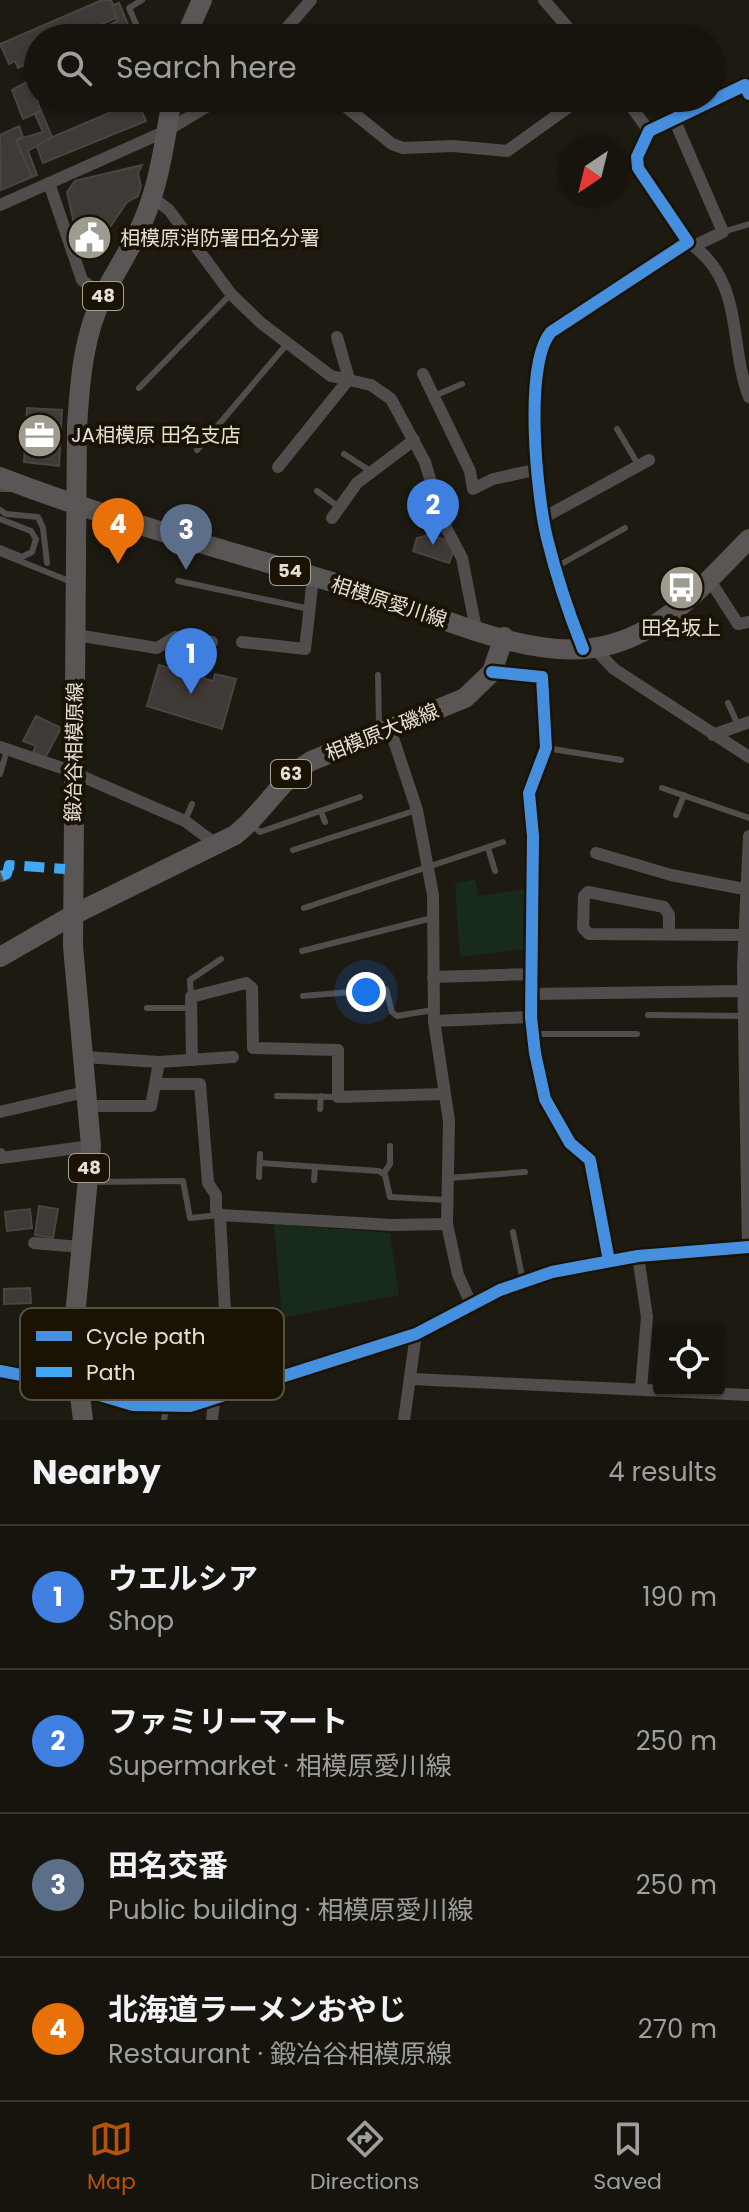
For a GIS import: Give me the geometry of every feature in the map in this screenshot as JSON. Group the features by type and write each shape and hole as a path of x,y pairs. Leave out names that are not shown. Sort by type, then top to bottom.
{"main road":[{"path":"191,24 202,0"},
{"name":"鍛冶谷相模原線","path":"75,1308 91,1146 89,1098 75,977 73,915 80,377 103,296 138,232 152,197 169,112"},
{"name":"相模原愛川線","path":"0,477 76,504 504,637"},
{"path":"504,637 555,649 588,649 629,639 654,626 709,579 749,539"},
{"name":"相模原大磯線","path":"0,957 73,915 217,845 250,823 298,769 465,698 492,672 504,637"},
{"name":"鍛冶谷相模原線","path":"80,1400 83,1420"}],"street":[{"path":"294,24 311,0"},
{"path":"547,1 566,24"},
{"path":"725,98 748,88"},
{"path":"0,205 166,131 198,112"},
{"path":"352,112 392,144 403,148 453,146 507,151 561,112"},
{"path":"635,112 649,131"},
{"path":"691,112 649,131 637,157 638,168 691,244 710,261 725,290 737,327 749,397"},
{"path":"674,119 723,232 691,244 547,337 533,399 543,518 556,567 588,649 749,757"},
{"path":"49,183 82,280 103,296"},
{"path":"152,197 169,210 231,294 287,344 331,376 382,391 414,440 431,476 443,522 462,558 476,629"},
{"path":"337,337 349,379"},
{"path":"423,374 470,471 473,489 493,479 539,469"},
{"path":"278,467 349,379"},
{"path":"336,513 357,483 414,440"},
{"path":"543,518 644,463"},
{"path":"242,642 305,649 313,578"},
{"path":"709,579 738,624 749,622"},
{"path":"76,635 157,648 175,637 212,642"},
{"path":"492,672 542,677 546,748 529,793 533,836 531,1017 543,1095 570,1143 590,1160 609,1261"},
{"path":"713,735 744,724"},
{"path":"386,731 417,810 433,895 433,1015 449,1121 447,1224 458,1275 472,1306"},
{"path":"4,748 73,772 185,821 217,845"},
{"path":"284,1377 416,1334 523,1281 638,1256 748,1247 744,889 749,836"},
{"path":"596,853 671,875 744,889"},
{"path":"669,935 669,915 664,907 588,892 584,896 583,928 589,934 669,935 746,927"},
{"path":"433,977 531,974"},
{"path":"192,1060 191,1002 246,983 252,988 253,1048 345,1049 338,1097 379,1104 445,1094"},
{"path":"532,994 744,991"},
{"path":"433,1015 531,1017"},
{"path":"85,1057 159,1062 233,1057"},
{"path":"0,1112 89,1098 151,1106 159,1062"},
{"path":"156,1084 200,1084 208,1183 216,1195 216,1210 220,1215 225,1308"},
{"path":"0,1154 1,1158 91,1146"},
{"path":"220,1215 378,1225 447,1224"},
{"path":"34,1243 80,1247"},
{"path":"638,1256 647,1294 641,1389"},
{"path":"404,1420 416,1334"},
{"path":"0,1371 20,1374"},
{"path":"412,1379 749,1395"},
{"path":"115,1400 165,1414 214,1401 212,1420"}],"lane":[{"path":"136,24 129,8 142,0"},
{"path":"723,232 749,224"},
{"path":"139,388 231,294"},
{"path":"197,450 287,344"},
{"path":"434,396 462,384"},
{"path":"617,429 644,463"},
{"path":"344,454 372,472"},
{"path":"0,489 26,487"},
{"path":"317,491 336,513"},
{"path":"2,514 38,517 43,528 47,563 36,567"},
{"path":"2,514 31,531 36,539 32,552 22,557"},
{"path":"556,567 625,528"},
{"path":"0,553 77,585"},
{"path":"0,553 31,560 36,567"},
{"path":"178,581 310,609"},
{"path":"221,605 224,593"},
{"path":"163,644 165,629"},
{"path":"378,675 386,731"},
{"path":"728,703 744,724"},
{"path":"0,774 4,748"},
{"path":"546,748 621,760"},
{"path":"587,765 588,754"},
{"path":"662,788 749,818"},
{"path":"676,815 684,795"},
{"path":"250,823 260,832 360,797"},
{"path":"185,821 192,804"},
{"path":"293,850 417,810"},
{"path":"321,811 325,822"},
{"path":"359,829 362,838"},
{"path":"304,908 503,842"},
{"path":"314,843 317,854"},
{"path":"488,848 495,871"},
{"path":"369,885 372,896"},
{"path":"328,899 332,910"},
{"path":"302,951 432,918"},
{"path":"362,935 365,946"},
{"path":"313,937 315,947"},
{"path":"147,1008 191,1002 190,980 221,959"},
{"path":"356,980 357,992"},
{"path":"311,985 312,995"},
{"path":"303,996 386,989 392,1012 397,1016 433,1015"},
{"path":"383,1015 392,1012"},
{"path":"648,1015 747,1017"},
{"path":"533,1034 637,1034"},
{"path":"277,1096 338,1097"},
{"path":"320,1109 321,1096"},
{"path":"390,1146 390,1164 384,1173 386,1192 393,1199 446,1200"},
{"path":"259,1177 260,1154"},
{"path":"260,1163 384,1173"},
{"path":"314,1180 315,1167"},
{"path":"446,1179 525,1172"},
{"path":"88,1182 183,1181 190,1218 220,1215"},
{"path":"513,1232 523,1281"}],"green space":[{"path":"475,879 479,896 529,888 528,949 460,957 455,884"},
{"path":"274,1224 390,1233 399,1295 284,1318 284,1308 281,1308"}],"building":[{"path":"102,0 111,0 118,17 102,24 46,24"},
{"path":"119,3 128,24 112,24 117,21 113,5"},
{"path":"24,34 24,65 18,68 15,61 9,64 0,44"},
{"path":"24,84 24,112 39,112 23,119 12,90"},
{"path":"41,112 52,137 28,151 37,175 32,177 16,140 43,132 35,114"},
{"path":"111,112 142,112 146,121 43,163 36,144"},
{"path":"19,126 23,137 16,140 32,177 1,190 0,135"},
{"path":"142,165 138,173 141,186 138,196 127,202 100,242 102,248 90,253 75,228 67,192 75,181"},
{"path":"27,408 62,410 59,466 24,462"},
{"path":"429,535 446,540 454,549 449,563 413,551 417,538"},
{"path":"159,665 213,681 215,674 236,679 222,729 147,706"},
{"path":"36,716 61,728 44,760 32,755 36,746 23,741"},
{"path":"39,1206 58,1209 53,1238 35,1235"},
{"path":"30,1209 32,1228 7,1231 5,1212"},
{"path":"30,1288 31,1303 4,1304 4,1289"}],"marked path":[{"path":"2,876 7,874 9,865 65,869"}],"cycle path":[{"path":"725,95 745,85 749,94"},
{"path":"583,649 554,566 543,519 536,463 537,372 542,348 551,332 688,242 638,168 637,157 649,131 689,112"},
{"path":"492,672 542,677 546,748 529,793 533,836 531,1017 535,1053 545,1099 570,1143 590,1160 609,1261"},
{"path":"284,1376 416,1334 500,1290 552,1272 638,1256 749,1247"},
{"path":"0,1371 20,1375"},
{"path":"116,1400 133,1405 190,1406 209,1400"}],"place":[{"name":"相模原消防署田名分署","path":"89,238"},
{"name":"JA相模原 田名支店","path":"40,435"},
{"name":"ファミリーマート","path":"433,545"},
{"name":"北海道ラーメンおやじ","path":"118,564"},
{"name":"田名交番","path":"186,570"},
{"name":"田名坂上","path":"681,588"},
{"name":"ウエルシア","path":"191,694"}]}
